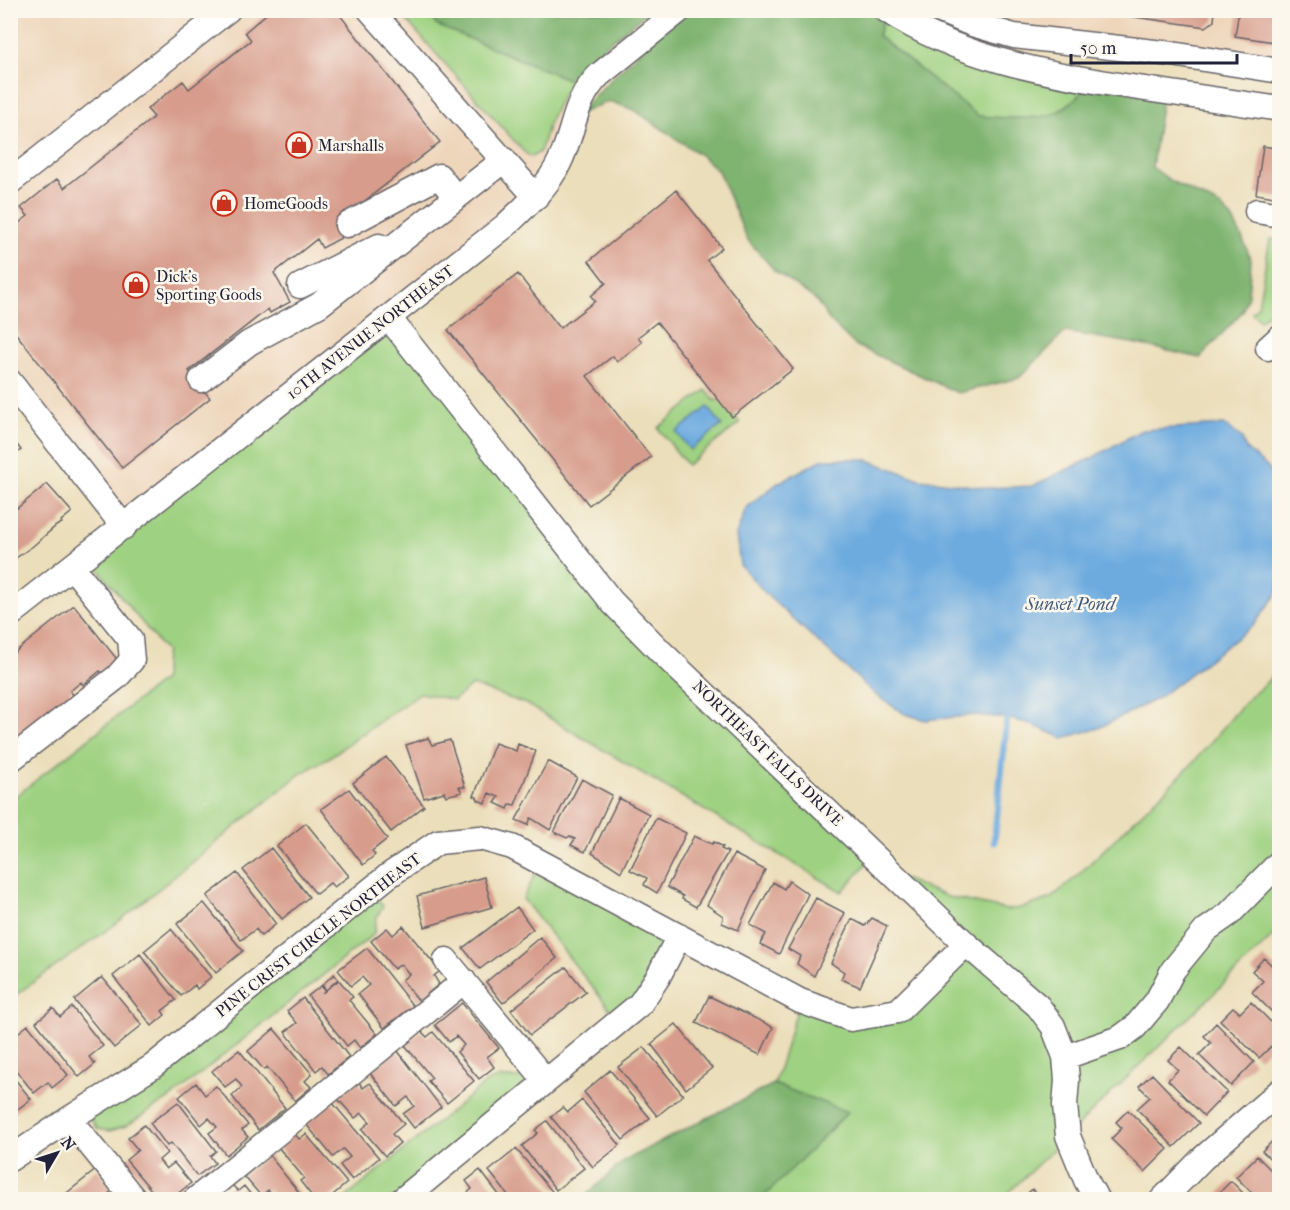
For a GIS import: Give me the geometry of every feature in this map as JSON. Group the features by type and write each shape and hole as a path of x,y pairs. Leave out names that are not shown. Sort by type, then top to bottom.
{"street":[{"path":"10,182 228,10"},
{"path":"370,10 536,197"},
{"name":"10TH AVENUE NORTHEAST","path":"10,615 505,226 536,197 560,162 580,101 588,86 680,10"},
{"path":"886,10 925,33 988,58 1060,76 1280,109"},
{"path":"938,10 972,24 1014,36 1172,54 1280,71"},
{"path":"201,380 249,343 319,305 504,160"},
{"path":"347,225 439,176 456,198"},
{"path":"300,286 378,245 386,254"},
{"name":"NORTHEAST FALLS DRIVE","path":"389,318 612,602 966,944 1038,1006 1053,1026 1065,1057 1067,1080 1065,1105 1068,1136 1097,1200"},
{"path":"10,382 124,527"},
{"path":"10,760 117,677 132,660 130,639 72,567"},
{"name":"PINE CREST CIRCLE NORTHEAST","path":"10,1159 152,1067 370,890 438,842 480,838 513,847 800,1001 851,1018 898,1011 966,944"},
{"path":"1065,1057 1120,1038 1135,1027 1157,1001 1173,970 1206,930 1229,914 1280,862"},
{"path":"402,1200 640,1004 679,936"},
{"path":"446,960 546,1080"},
{"path":"195,1200 464,981"},
{"path":"1162,1200 1202,1159 1280,1091"},
{"path":"69,1119 135,1200"}],"shaded area":[{"path":"11,11 680,11 599,75 549,181 124,527 11,382"},
{"path":"938,11 1279,11 1279,71"}],"green space":[{"path":"398,11 430,11 436,25 570,80 550,120 540,152 531,157 524,152"},
{"path":"430,11 649,11 585,62 570,80 436,25"},
{"path":"680,11 885,11 878,36 978,116 1027,118 1053,114 1069,104 1092,81 1163,92 1152,167 1171,181 1220,206 1232,218 1251,260 1248,295 1242,312 1200,358 1132,343 1065,332 1019,378 958,393 855,345 830,321 816,300 775,271 747,239 718,171 703,157 634,110 609,101 574,116"},
{"path":"886,11 1092,81 1069,104 1053,114 1026,118 978,116 878,36"},
{"path":"1270,239 1279,240 1279,302 1260,321 1252,312 1258,306"},
{"path":"389,318 612,602 874,855 842,892 526,704 472,685 454,700 420,693 328,758 300,774 117,923 11,998 11,800 164,679 166,652 87,555"},
{"path":"706,390 715,401 719,399 740,423 687,465 658,428"},
{"path":"1279,668 1279,932 1002,1199 582,1200 625,1160 774,1084 800,1001 851,1019 898,1011 965,944 894,875 948,897 1008,910 1051,898 1077,876 1192,764 1246,701"},
{"path":"541,862 679,936 619,1021 523,899"},
{"path":"370,890 383,906 376,919 374,934 173,1096 126,1126 110,1131 97,1129 84,1110"},
{"path":"534,1066 546,1081 402,1199 343,1200 487,1082 499,1078 518,1078"},
{"path":"774,1084 848,1112 762,1199 582,1199 625,1160"}],"water":[{"path":"708,407 722,425 690,450 676,432"},
{"name":"Sunset Pond","path":"1224,425 1241,437 1246,449 1279,477 1279,591 1254,625 1158,698 1099,728 1063,738 1030,724 1007,718 975,715 925,720 905,714 877,696 770,598 740,565 736,535 746,508 778,483 823,459 865,459 920,479 988,488 1032,486 1092,458 1142,430"}],"building":[{"path":"271,10 336,10 440,142 334,225 341,238 322,248 317,239 274,273 290,302 270,313 268,309 189,371 210,398 122,468 10,326 10,230 28,216 21,208 57,179 64,188 154,117 147,109 183,81 189,89 251,40 245,32"},
{"path":"1111,10 1215,10 1214,21 1206,27 1113,14"},
{"path":"1239,10 1280,10 1280,43 1235,36"},
{"path":"1263,146 1280,149 1280,198 1256,194"},
{"path":"676,190 722,248 707,260 793,369 732,417 657,322 638,337 642,342 617,362 613,356 587,376 651,457 589,505 448,330 518,274 560,328 595,301 591,296 606,283 589,261"},
{"path":"10,436 21,450 10,458"},
{"path":"47,484 72,512 61,521 62,523 10,562 10,514"},
{"path":"74,605 120,663 104,675 100,671 83,685 81,682 70,691 75,697 10,749 10,656"},
{"path":"428,738 432,745 450,740 465,787 459,787 462,792 446,796 444,792 424,798 406,745"},
{"path":"495,743 516,751 518,744 536,751 515,805 510,804 508,809 495,803 499,797 489,793 485,803 474,796"},
{"path":"386,757 424,806 391,832 353,783"},
{"path":"548,761 577,777 550,830 531,818 528,825 516,820"},
{"path":"582,779 612,795 585,852 571,845 575,839 554,832"},
{"path":"349,789 387,839 372,851 375,855 363,865 321,809"},
{"path":"619,798 649,814 621,872 592,853"},
{"path":"656,818 686,833 657,893 644,885 647,878 630,870"},
{"path":"306,823 349,876 334,887 330,883 316,894 277,846"},
{"path":"694,836 712,844 714,842 728,852 696,907 667,887"},
{"path":"271,848 309,897 282,919 243,870"},
{"path":"734,854 765,870 738,930 722,923 723,916 707,905"},
{"path":"237,873 276,924 261,936 256,929 241,940 207,896"},
{"path":"484,877 492,907 425,927 417,896"},
{"path":"789,881 808,894 779,954 760,944 766,934 750,925 773,882 784,889"},
{"path":"816,898 845,913 814,976 797,964 800,956 788,949"},
{"path":"204,903 243,951 216,973 177,924"},
{"path":"517,907 533,929 480,969 463,948"},
{"path":"872,918 887,926 860,987 841,979 844,972 831,963 852,919 865,926"},
{"path":"403,926 440,971 434,976 439,984 419,1001 402,980 409,974 401,964 394,969 371,941 387,928 393,935"},
{"path":"171,929 211,977 197,989 195,985 181,996 144,951"},
{"path":"540,937 557,958 503,1003 486,982"},
{"path":"367,948 413,1006 384,1028 358,994 369,985 362,977 351,986 338,970"},
{"path":"140,954 176,1000 162,1011 165,1015 152,1026 113,976"},
{"path":"1264,958 1280,973 1280,1020 1252,992 1263,981 1252,971"},
{"path":"566,967 586,992 530,1035 511,1010"},
{"path":"334,974 338,979 326,990 322,985"},
{"path":"102,977 142,1025 114,1048 74,1000"},
{"path":"339,980 353,997 349,1000 377,1034 360,1048 354,1040 347,1046 308,996 321,986 325,991"},
{"path":"709,996 773,1027 760,1055 696,1023"},
{"path":"303,998 349,1057 328,1074 322,1066 316,1071 285,1032 297,1023 287,1011"},
{"path":"1251,1002 1280,1031 1280,1038 1259,1058 1220,1020 1233,1007 1240,1013"},
{"path":"462,1003 499,1048 487,1057 494,1067 479,1079 457,1052 464,1045 456,1036 449,1042 435,1025"},
{"path":"72,1007 103,1046 89,1057 95,1064 79,1077 36,1022 53,1008 60,1017"},
{"path":"1216,1023 1254,1062 1231,1086 1199,1055 1211,1043 1204,1036"},
{"path":"676,1024 712,1068 686,1089 651,1044"},
{"path":"28,1025 68,1075 52,1088 48,1082 34,1093 10,1063 10,1039"},
{"path":"274,1029 312,1074 305,1081 311,1087 295,1101 267,1067 264,1070 248,1051"},
{"path":"421,1031 427,1037 433,1032 474,1081 447,1103 428,1081 432,1078 404,1044"},
{"path":"644,1047 683,1095 657,1116 618,1067"},
{"path":"1181,1047 1227,1092 1204,1116 1168,1080 1178,1070 1168,1060"},
{"path":"239,1050 285,1108 258,1130 232,1096 242,1087 236,1079 225,1087 212,1071"},
{"path":"397,1050 441,1107 414,1128 403,1114 414,1106 408,1097 396,1106 369,1072"},
{"path":"610,1070 650,1118 623,1140 584,1092"},
{"path":"10,1073 31,1099 10,1115"},
{"path":"1152,1074 1199,1123 1174,1147 1137,1109 1150,1097 1139,1086"},
{"path":"358,1081 363,1088 370,1083 404,1124 392,1134 400,1143 385,1156 362,1129 370,1122 362,1113 355,1118 337,1098"},
{"path":"196,1083 205,1095 216,1086 248,1125 242,1130 248,1137 226,1155 209,1133 217,1127 209,1118 201,1125 179,1097"},
{"path":"582,1100 620,1145 593,1167 551,1117 563,1107 568,1112"},
{"path":"178,1102 216,1151 210,1156 215,1163 197,1176 171,1143 167,1146 150,1123"},
{"path":"332,1102 379,1158 352,1180 340,1165 350,1157 343,1149 333,1157 306,1124"},
{"path":"1128,1110 1168,1149 1145,1172 1111,1139 1122,1128 1116,1122"},
{"path":"547,1121 584,1168 556,1190 522,1146 538,1133 535,1130"},
{"path":"144,1125 167,1153 159,1160 166,1169 174,1163 191,1183 171,1199 164,1192 157,1197 126,1160 138,1150 128,1138"},
{"path":"294,1133 299,1139 306,1134 347,1183 327,1200 315,1200 300,1181 304,1178 278,1147"},
{"path":"1280,1134 1280,1168 1262,1151"},
{"path":"516,1149 556,1196 552,1200 512,1200 489,1171"},
{"path":"269,1155 305,1200 275,1200 268,1190 261,1196 243,1175"},
{"path":"1257,1156 1280,1179 1280,1200 1259,1200 1236,1177"},
{"path":"97,1169 113,1190 107,1195 110,1200 58,1200"},
{"path":"480,1170 503,1200 459,1200 472,1189 466,1181"},
{"path":"1231,1181 1250,1200 1212,1200"},
{"path":"232,1185 238,1191 244,1186 255,1200 215,1200"},
{"path":"1032,1189 1042,1200 1021,1200"}],"waterway":[{"path":"994,842 1007,718"}],"place":[{"name":"Marshalls","path":"299,145"},
{"name":"HomeGoods","path":"224,203"},
{"name":"Dick's Sporting Goods","path":"136,285"}]}
